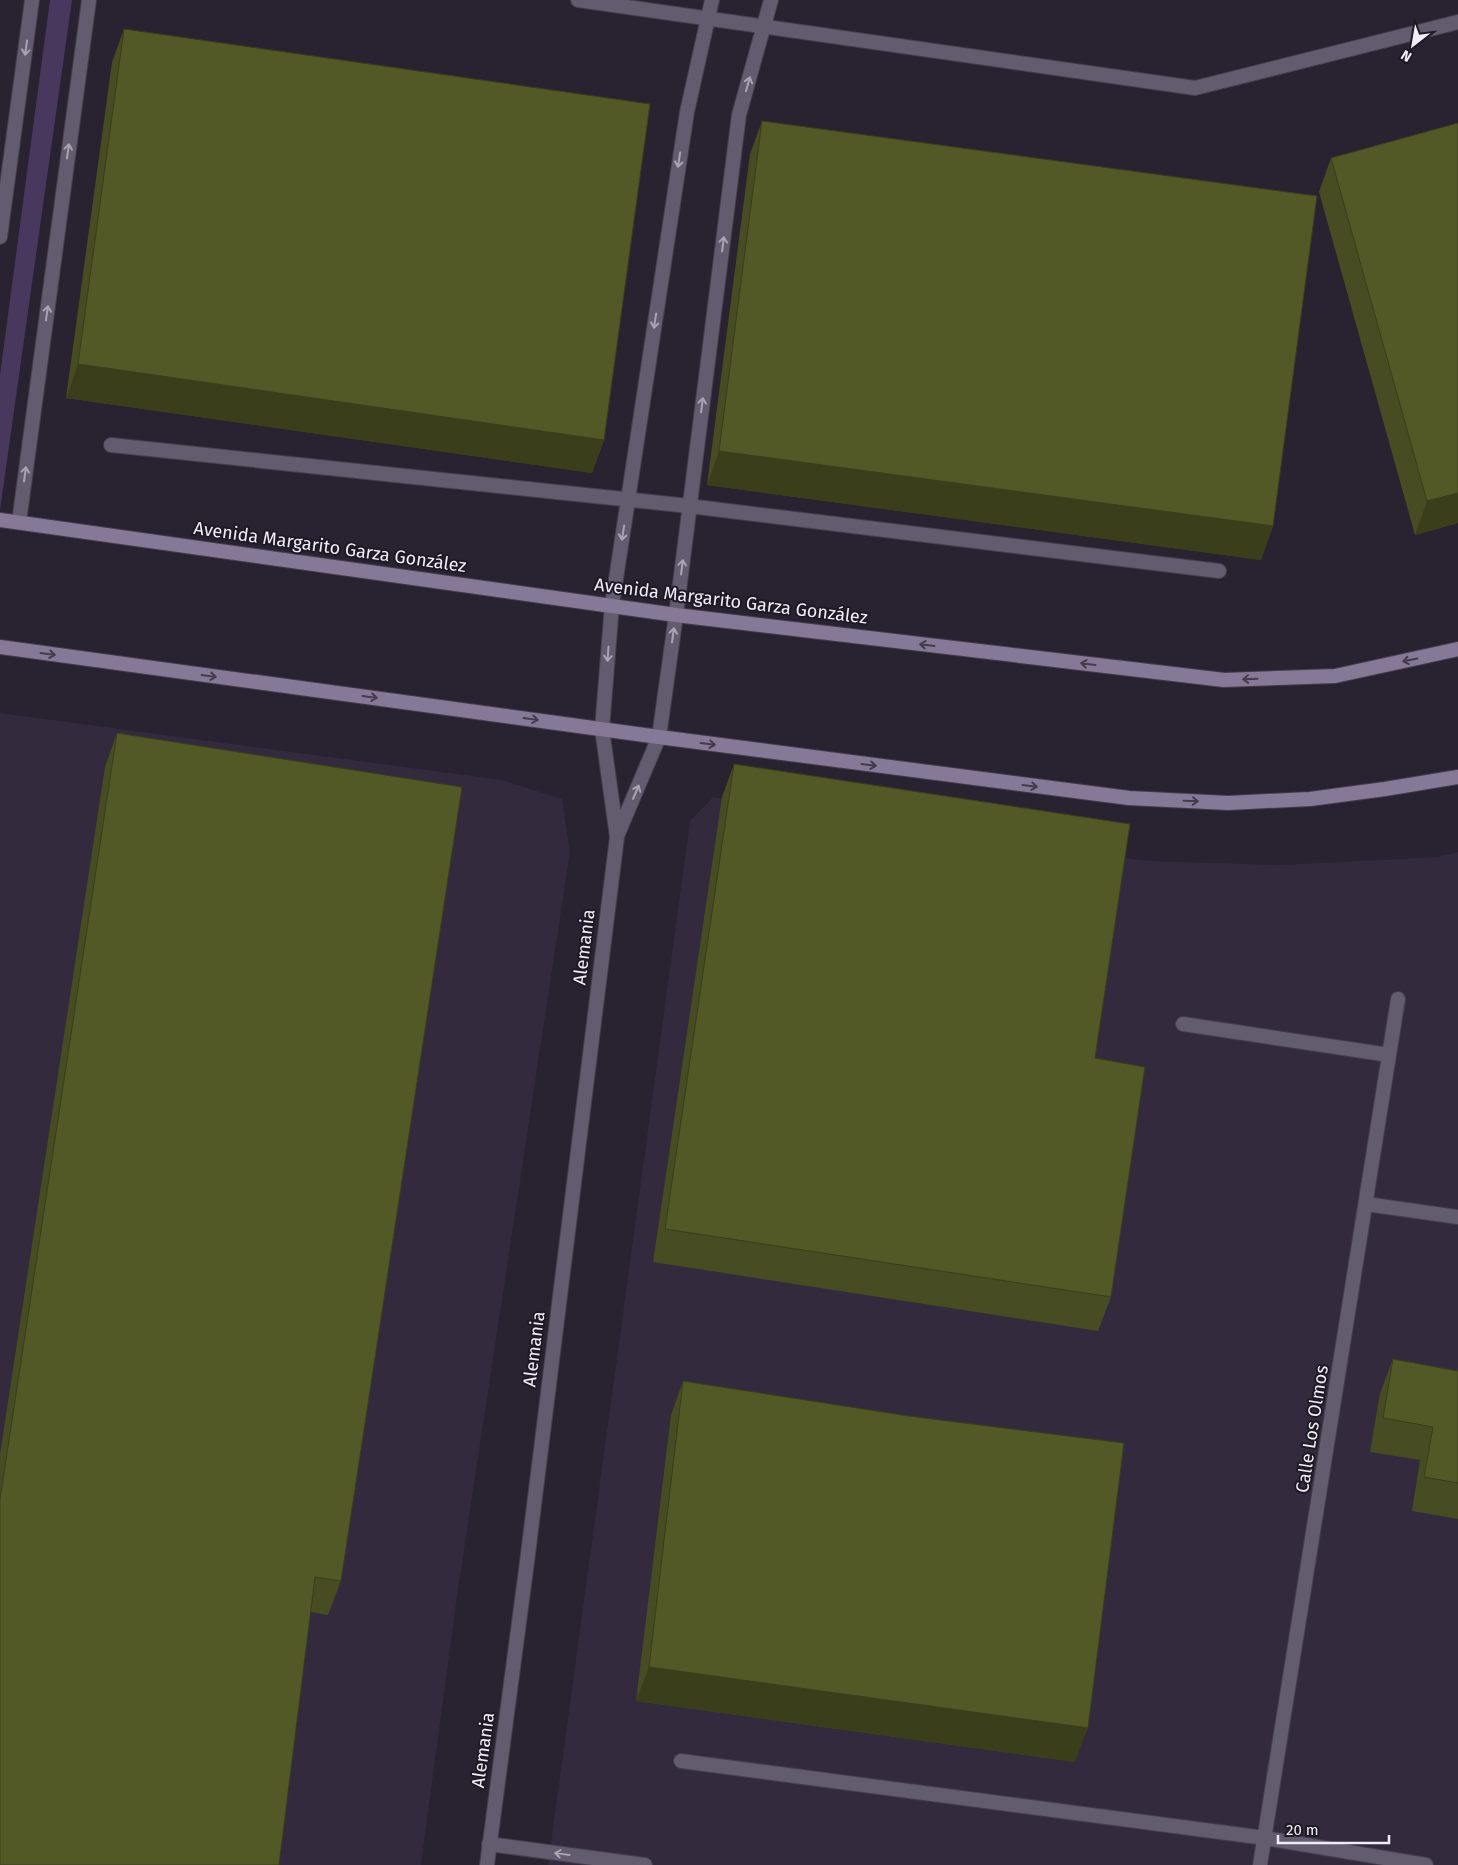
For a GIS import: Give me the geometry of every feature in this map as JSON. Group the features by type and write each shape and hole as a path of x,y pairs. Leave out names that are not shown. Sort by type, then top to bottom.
{"main road":[{"name":"Avenida Margarito Garza González","path":"0,520 676,615 1224,680 1335,676 1458,650"},
{"path":"0,647 659,737 1139,799 1228,803 1310,799 1385,790 1458,777"}],"street":[{"path":"0,237 32,0"},
{"path":"19,522 88,0"},
{"path":"578,0 1195,88 1458,22"},
{"name":"Alemania","path":"487,1865 529,1543 616,836 602,729 612,605 686,112 712,0"},
{"name":"Alemania","path":"616,836 659,737 739,114 771,0"},
{"path":"111,445 690,506 1218,572"},
{"name":"Calle Los Olmos","path":"1260,1865 1398,999"},
{"path":"1183,1024 1389,1055"},
{"path":"1366,1204 1458,1217"},
{"path":"681,1761 1265,1838 1426,1865"},
{"path":"489,1844 644,1865"}],"shaded area":[{"path":"50,0 72,0 0,510 0,375"},
{"path":"0,713 502,780 562,799 570,852 457,1596 421,1865 0,1865"},
{"path":"713,797 1147,861 1282,865 1438,857 1458,852 1458,1865 548,1865 690,821"}],"building":[{"path":"124,29 650,104 604,440 78,364"},
{"path":"762,121 1317,196 1273,526 719,451"},
{"path":"1458,123 1458,493 1427,501 1331,158"},
{"path":"117,733 462,787 341,1581 315,1577 279,1865 0,1865 0,1499"},
{"path":"734,764 1130,824 1095,1058 1145,1067 1111,1297 665,1229"},
{"path":"1393,1359 1458,1371 1458,1483 1424,1477 1433,1427 1383,1418"},
{"path":"683,1381 909,1416 1124,1443 1088,1728 649,1667"}]}
